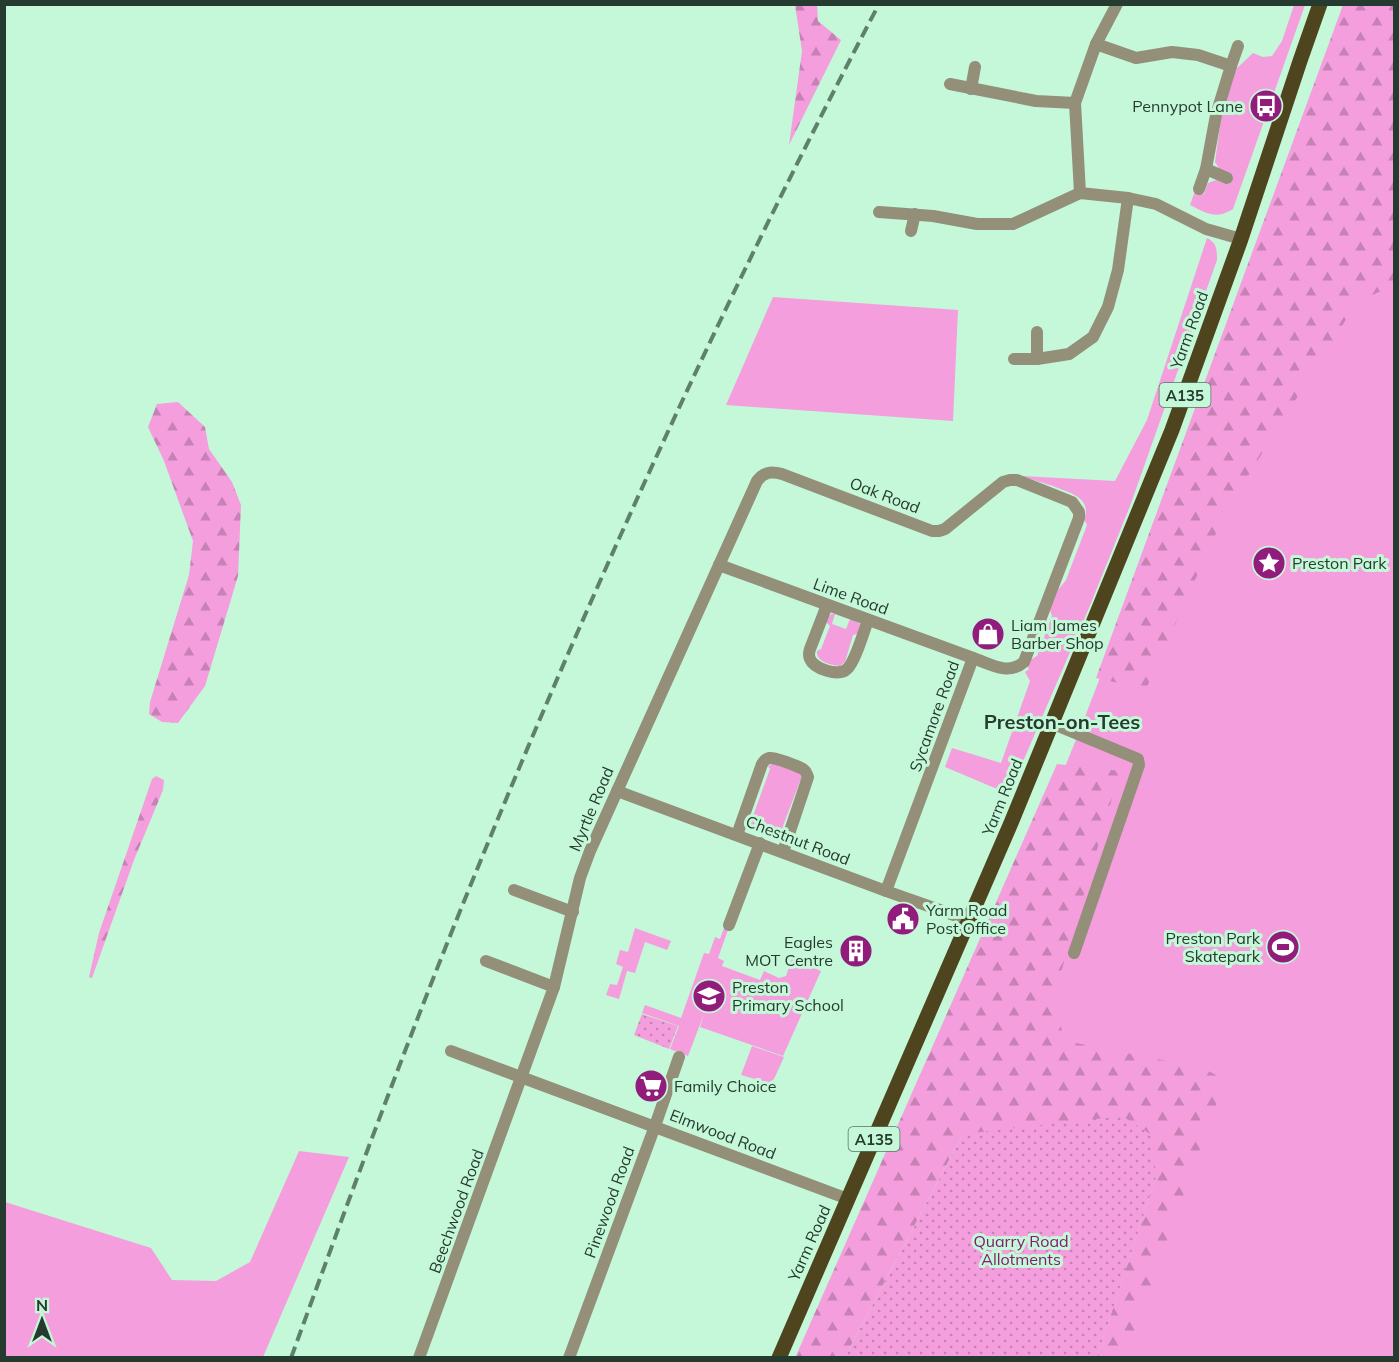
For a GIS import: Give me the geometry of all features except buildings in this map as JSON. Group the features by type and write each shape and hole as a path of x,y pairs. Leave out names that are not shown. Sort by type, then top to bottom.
{"main road":[{"name":"Yarm Road","path":"779,1358 1011,823 1172,430 1241,240 1320,4"}],"street":[{"path":"1080,193 1075,103 1096,44 1117,4"},
{"path":"1096,44 1136,58 1172,52 1198,55 1231,66"},
{"path":"1200,189 1216,115 1238,46"},
{"path":"971,89 975,67"},
{"path":"950,84 1035,101 1075,103"},
{"path":"1206,169 1227,178"},
{"path":"879,212 933,216 977,224 1013,224 1080,193 1128,198 1156,204 1206,229 1241,240"},
{"path":"1014,359 1036,359 1069,354 1093,337 1108,307 1118,270 1128,198"},
{"path":"910,231 915,214"},
{"path":"1036,332 1036,359"},
{"name":"Oak Road","path":"719,565 757,480 767,472 782,474 932,531 945,529 1004,482 1010,480 1017,480 1072,502 1076,506"},
{"name":"Sycamore Road","path":"886,891 973,657 1007,669 1013,669 1024,662 1079,518 1076,506"},
{"name":"Lime Road","path":"719,565 973,657"},
{"name":"Myrtle Road","path":"523,1076 554,987 582,874 617,790 719,565"},
{"path":"827,605 808,655 810,661 816,666 836,673 841,673 850,667 868,620"},
{"path":"1051,723 1138,759 1139,765 1074,953"},
{"path":"737,835 762,764 770,758 803,769 807,772 808,777 783,852"},
{"name":"Chestnut Road","path":"617,790 968,920"},
{"path":"729,925 760,843"},
{"path":"514,890 573,912"},
{"path":"486,961 554,987"},
{"name":"Elmwood Road","path":"451,1051 848,1199"},
{"name":"Pinewood Road","path":"569,1358 679,1057"},
{"name":"Beechwood Road","path":"419,1358 523,1076"}],"green space":[{"path":"795,5 817,5 818,21 841,40 789,145 802,51"},
{"path":"1294,5 1305,5 1233,209 1216,215 1201,211 1190,205 1195,191 1204,194 1208,183 1216,180 1229,184 1233,176 1220,170 1215,162 1223,104 1236,69 1253,53 1263,57 1272,56 1282,41"},
{"name":"Preston Park","path":"1343,5 1394,5 1394,1357 1097,1357 1156,1177 963,1134 1051,802 1205,404 1317,93"},
{"path":"1343,5 1394,5 1394,285 1357,302 1226,511 1146,689 1096,678"},
{"path":"1207,238 1216,247 1217,260 1130,506 1009,794 945,767 952,748 1001,763 1030,681 1025,672 1029,669 1027,666 1030,660 1037,656 1052,616 1050,610 1058,590 1066,580 1087,525 1084,519 1085,506 1078,497 1021,476 1115,481 1147,420"},
{"path":"773,297 958,310 953,421 726,405"},
{"path":"178,402 205,427 209,449 232,482 241,505 238,576 205,686 178,723 162,722 149,714 150,702 189,575 193,541 164,461 148,427 157,404"},
{"path":"831,614 835,614 832,624 846,629 850,619 859,623 861,627 860,633 853,635 845,662 840,666 825,662 817,655 830,626 825,621"},
{"path":"774,763 802,774 803,780 800,781 783,826 785,833 783,838 747,826 747,819 753,816 770,769 768,766"},
{"path":"1057,764 1120,771 1052,1003 1066,1041 1203,1068 1225,1080 1125,1357 1097,1357 1156,1177 963,1134 845,1357 795,1358"},
{"path":"156,776 164,780 163,790 134,860 92,978 89,977 99,933 152,779"},
{"path":"635,928 671,941 667,950 645,942 635,973 627,971 619,999 606,995 610,984 617,985 623,967 616,964 620,950 628,952"},
{"path":"724,928 728,930 718,958 724,961 722,966 760,980 764,971 779,978 786,976 792,958 821,971 783,1056 700,1027 704,1014 688,1056 670,1049 679,1026 642,1013 645,1005 681,1018 704,953 709,954 715,937 720,939"},
{"path":"642,1014 678,1026 669,1049 634,1035"},
{"path":"752,1046 784,1057 774,1079 768,1083 741,1075"},
{"name":"Quarry Road Allotments","path":"1122,1116 1152,1135 1156,1177 1097,1357 845,1357 963,1134"},
{"path":"299,1151 349,1157 263,1357 5,1357 5,1202 151,1248 172,1280 216,1281 250,1262"}],"railway":[{"path":"291,1358 428,993 497,822 598,585 762,234 879,4"}],"place":[{"name":"Pennypot Lane","path":"1266,106"},
{"name":"Preston Park","path":"1269,563"},
{"name":"Liam James Barber Shop","path":"988,634"},
{"name":"Yarm Road Post Office","path":"903,919"},
{"name":"Preston Park Skatepark","path":"1283,947"},
{"name":"Eagles MOT Centre","path":"856,951"},
{"name":"Preston Primary School","path":"709,996"},
{"name":"Family Choice","path":"651,1086"}],"district":[{"name":"Preston-on-Tees","path":"1062,721"}]}
